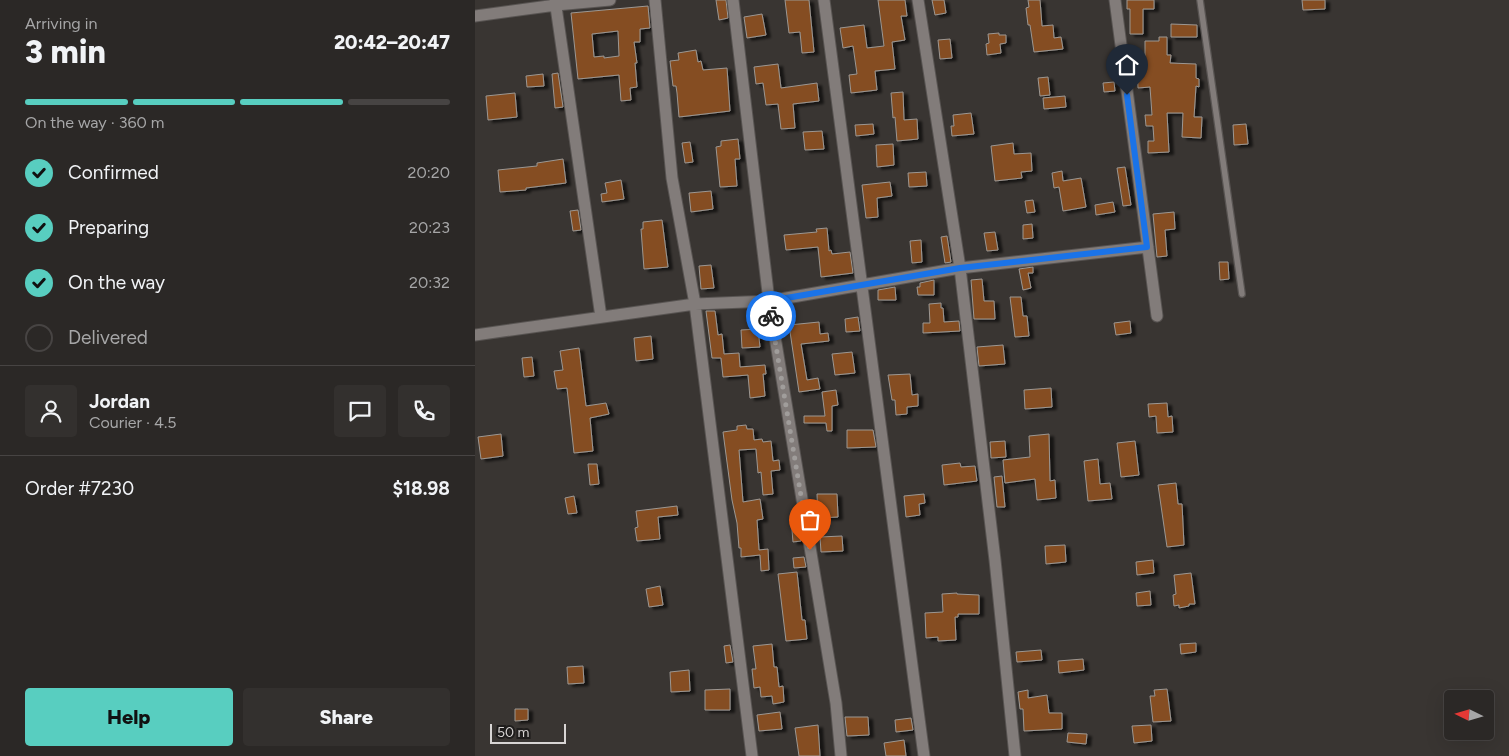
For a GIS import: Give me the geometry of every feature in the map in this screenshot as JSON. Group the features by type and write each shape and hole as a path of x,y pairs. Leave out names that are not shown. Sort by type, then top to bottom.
{"street":[{"path":"475,16 555,3 610,0"},
{"path":"655,0 672,178 695,304 751,756"},
{"path":"733,0 769,301 836,703 841,756"},
{"path":"824,0 924,756"},
{"path":"918,0 960,268 995,560 1015,756"},
{"path":"1115,0 1157,316"},
{"path":"555,3 601,317"},
{"path":"475,335 695,304 769,301 960,268 1147,247"}],"lane":[{"path":"1200,0 1242,294"}],"building":[{"path":"716,0 726,0 728,18 719,20"},
{"path":"785,0 809,0 814,52 802,53 800,32 789,33"},
{"path":"878,0 905,0 907,16 901,16 905,40 892,42 895,69 875,71 877,90 851,93 849,75 857,74 853,46 843,48 840,28 864,25 867,48 884,46"},
{"path":"932,0 944,0 946,13 935,15"},
{"path":"1028,0 1040,0 1042,26 1053,25 1054,38 1061,37 1063,49 1034,52 1026,8 1029,7"},
{"path":"1127,0 1154,0 1154,9 1143,9 1143,34 1130,34 1130,9 1127,9"},
{"path":"1302,0 1325,0 1325,9 1303,10"},
{"path":"648,6 650,28 640,29 640,42 634,42 637,63 635,63 637,87 630,88 631,100 621,101 619,75 578,79 571,13","holes":["618,31 619,56 594,57 592,34"]},
{"path":"762,14 766,35 747,38 744,17"},
{"path":"1171,24 1197,25 1197,37 1171,37"},
{"path":"999,33 999,35 1006,35 1006,43 1000,44 1001,53 987,55 986,44 989,43 988,34"},
{"path":"1159,37 1167,37 1167,55 1171,55 1170,63 1196,64 1196,78 1199,79 1199,87 1196,86 1194,117 1202,117 1201,138 1182,137 1183,113 1167,113 1169,152 1148,153 1148,141 1154,141 1153,126 1146,126 1145,115 1152,115 1150,87 1138,88 1137,65 1145,65 1145,41 1159,41"},
{"path":"950,39 952,58 940,59 938,40"},
{"path":"696,50 698,62 701,61 703,70 727,68 730,111 679,117 676,86 673,86 670,61 679,60 678,53"},
{"path":"778,64 781,88 817,83 819,101 793,104 795,128 781,129 778,104 766,105 763,83 756,84 754,67"},
{"path":"558,73 563,107 555,108 552,74"},
{"path":"543,74 544,86 527,87 526,76"},
{"path":"1048,77 1050,95 1040,96 1038,78"},
{"path":"1114,82 1115,91 1104,92 1103,83"},
{"path":"903,92 904,120 917,119 918,139 897,141 891,93"},
{"path":"515,93 517,117 488,120 486,96"},
{"path":"1065,96 1066,107 1044,109 1043,98"},
{"path":"971,113 974,134 952,136 951,126 954,126 953,115"},
{"path":"873,124 874,134 856,136 855,125"},
{"path":"1246,124 1248,144 1234,145 1233,125"},
{"path":"822,131 824,149 805,150 803,132"},
{"path":"738,139 740,159 735,159 737,186 720,187 716,147 721,146 721,141"},
{"path":"690,142 693,162 685,163 682,143"},
{"path":"1013,143 1014,154 1031,153 1032,171 1021,172 1022,178 995,181 991,146"},
{"path":"893,144 894,165 877,167 876,145"},
{"path":"563,159 566,183 526,188 526,190 500,192 498,170 537,166 537,163"},
{"path":"1125,167 1131,205 1123,206 1117,168"},
{"path":"1062,171 1063,181 1081,178 1086,207 1063,211 1059,187 1054,188 1052,173"},
{"path":"926,172 927,186 909,187 908,173"},
{"path":"621,180 624,199 602,202 601,194 607,193 605,183"},
{"path":"890,182 892,196 877,198 878,217 866,218 862,185"},
{"path":"711,191 713,209 691,212 689,193"},
{"path":"1033,200 1035,212 1027,213 1025,201"},
{"path":"1113,202 1115,212 1096,215 1095,205"},
{"path":"578,210 581,230 573,231 570,211"},
{"path":"1174,212 1175,229 1165,230 1167,256 1157,257 1153,214"},
{"path":"662,220 668,267 644,269 641,229 643,229 643,222"},
{"path":"1032,224 1033,238 1023,239 1023,225"},
{"path":"827,228 829,251 831,250 832,254 850,252 853,273 821,277 818,247 786,250 784,235 817,232 816,229"},
{"path":"995,232 998,250 987,251 984,233"},
{"path":"947,236 951,262 945,263 941,237"},
{"path":"921,240 922,262 912,263 910,241"},
{"path":"1219,262 1228,262 1229,279 1220,280"},
{"path":"711,265 714,288 701,289 699,266"},
{"path":"1033,267 1033,273 1028,273 1031,288 1023,290 1019,269"},
{"path":"982,279 984,301 994,301 995,319 974,319 971,280"},
{"path":"934,280 934,295 918,295 917,287 920,287 920,283"},
{"path":"895,287 896,300 878,300 878,290"},
{"path":"1010,297 1021,297 1023,316 1027,316 1029,336 1015,337"},
{"path":"941,303 944,322 959,321 960,331 923,333 923,323 930,323 929,304"},
{"path":"706,311 715,311 718,335 722,334 724,354 739,353 740,367 765,365 766,374 763,374 765,396 750,398 748,375 723,377 721,358 712,358"},
{"path":"858,317 860,331 846,332 845,319"},
{"path":"1130,321 1131,333 1116,335 1114,323"},
{"path":"819,322 820,334 828,333 829,341 801,344 807,380 818,378 820,389 799,392 789,325"},
{"path":"758,329 760,347 742,348 741,330"},
{"path":"651,336 653,359 636,361 634,338"},
{"path":"1003,345 1005,364 979,366 977,347"},
{"path":"579,348 586,406 606,403 609,414 590,418 593,451 574,453 567,388 557,389 554,371 563,370 560,351"},
{"path":"852,352 855,373 835,375 832,354"},
{"path":"532,357 534,376 524,377 522,358"},
{"path":"910,374 912,395 918,394 918,406 907,407 907,414 896,415 895,400 892,400 888,375"},
{"path":"1051,388 1052,407 1025,409 1024,390"},
{"path":"836,390 838,405 832,406 832,431 827,431 826,423 804,423 804,416 825,416 822,392"},
{"path":"1167,403 1168,417 1172,416 1173,432 1157,433 1156,416 1149,417 1148,404"},
{"path":"746,425 747,429 753,429 754,440 771,441 773,461 779,460 780,470 771,471 773,494 763,495 761,472 758,473 756,449 739,450 743,502 760,499 763,519 757,520 759,550 768,549 769,570 761,571 760,555 741,557 741,548 739,548 723,432 737,430 737,426"},
{"path":"847,430 873,430 876,447 847,448"},
{"path":"501,434 503,456 481,459 478,437"},
{"path":"1049,434 1050,481 1055,480 1056,498 1037,500 1035,479 1005,483 1003,460 1030,457 1029,436"},
{"path":"1005,441 1006,457 991,458 990,442"},
{"path":"1135,441 1139,475 1121,477 1117,443"},
{"path":"1098,459 1100,484 1110,483 1112,499 1088,501 1084,461"},
{"path":"960,463 961,467 975,466 977,481 944,485 942,465"},
{"path":"588,464 597,464 599,484 590,485"},
{"path":"1002,476 1005,507 997,507 994,477"},
{"path":"1176,483 1178,504 1182,504 1184,545 1167,547 1158,485"},
{"path":"817,494 837,494 838,517 818,518"},
{"path":"924,494 925,503 919,504 920,515 906,517 904,496"},
{"path":"574,496 577,513 568,514 565,498"},
{"path":"677,506 678,515 658,517 660,539 637,541 635,528 638,527 636,511"},
{"path":"797,517 801,541 793,542 791,518"},
{"path":"842,536 843,551 821,552 820,537"},
{"path":"1065,545 1066,562 1046,564 1045,546"},
{"path":"804,557 806,567 794,568 793,558"},
{"path":"1153,560 1154,573 1137,575 1136,562"},
{"path":"797,572 802,620 805,620 807,639 786,641 778,574"},
{"path":"1191,573 1195,604 1179,608 1179,605 1174,606 1173,595 1176,594 1174,575"},
{"path":"660,586 663,605 649,607 646,589"},
{"path":"1150,591 1151,605 1137,606 1136,593"},
{"path":"942,594 979,595 979,614 958,614 958,617 955,617 956,640 938,641 938,637 926,638 925,613 943,612"},
{"path":"1196,643 1196,652 1181,654 1180,644"},
{"path":"772,644 774,667 777,667 779,687 783,686 784,702 773,704 772,696 761,697 760,687 754,688 752,669 756,669 753,646"},
{"path":"730,645 733,662 726,663 724,646"},
{"path":"1041,650 1042,660 1017,662 1016,652"},
{"path":"1083,659 1084,670 1059,673 1058,661"},
{"path":"583,666 584,683 568,684 567,667"},
{"path":"689,670 690,691 671,692 670,672"},
{"path":"730,689 730,710 705,710 705,690"},
{"path":"1167,689 1171,721 1153,722 1150,696 1155,696 1154,690"},
{"path":"1028,690 1028,698 1047,695 1049,713 1062,713 1062,729 1024,731 1023,709 1020,709 1018,692"},
{"path":"515,709 528,709 528,720 515,721"},
{"path":"780,712 782,729 759,731 757,715"},
{"path":"845,717 868,717 869,735 847,736"},
{"path":"911,718 913,730 896,732 895,720"},
{"path":"818,725 820,756 799,756 795,728"},
{"path":"1151,725 1152,741 1134,743 1132,726"},
{"path":"1068,733 1087,734 1086,744 1067,742"},
{"path":"904,740 906,756 886,756 884,743"}],"way so far":[{"path":"771,316 810,550"}],"route":[{"path":"771,316 769,301 960,268 1147,247 1127,95"}]}
